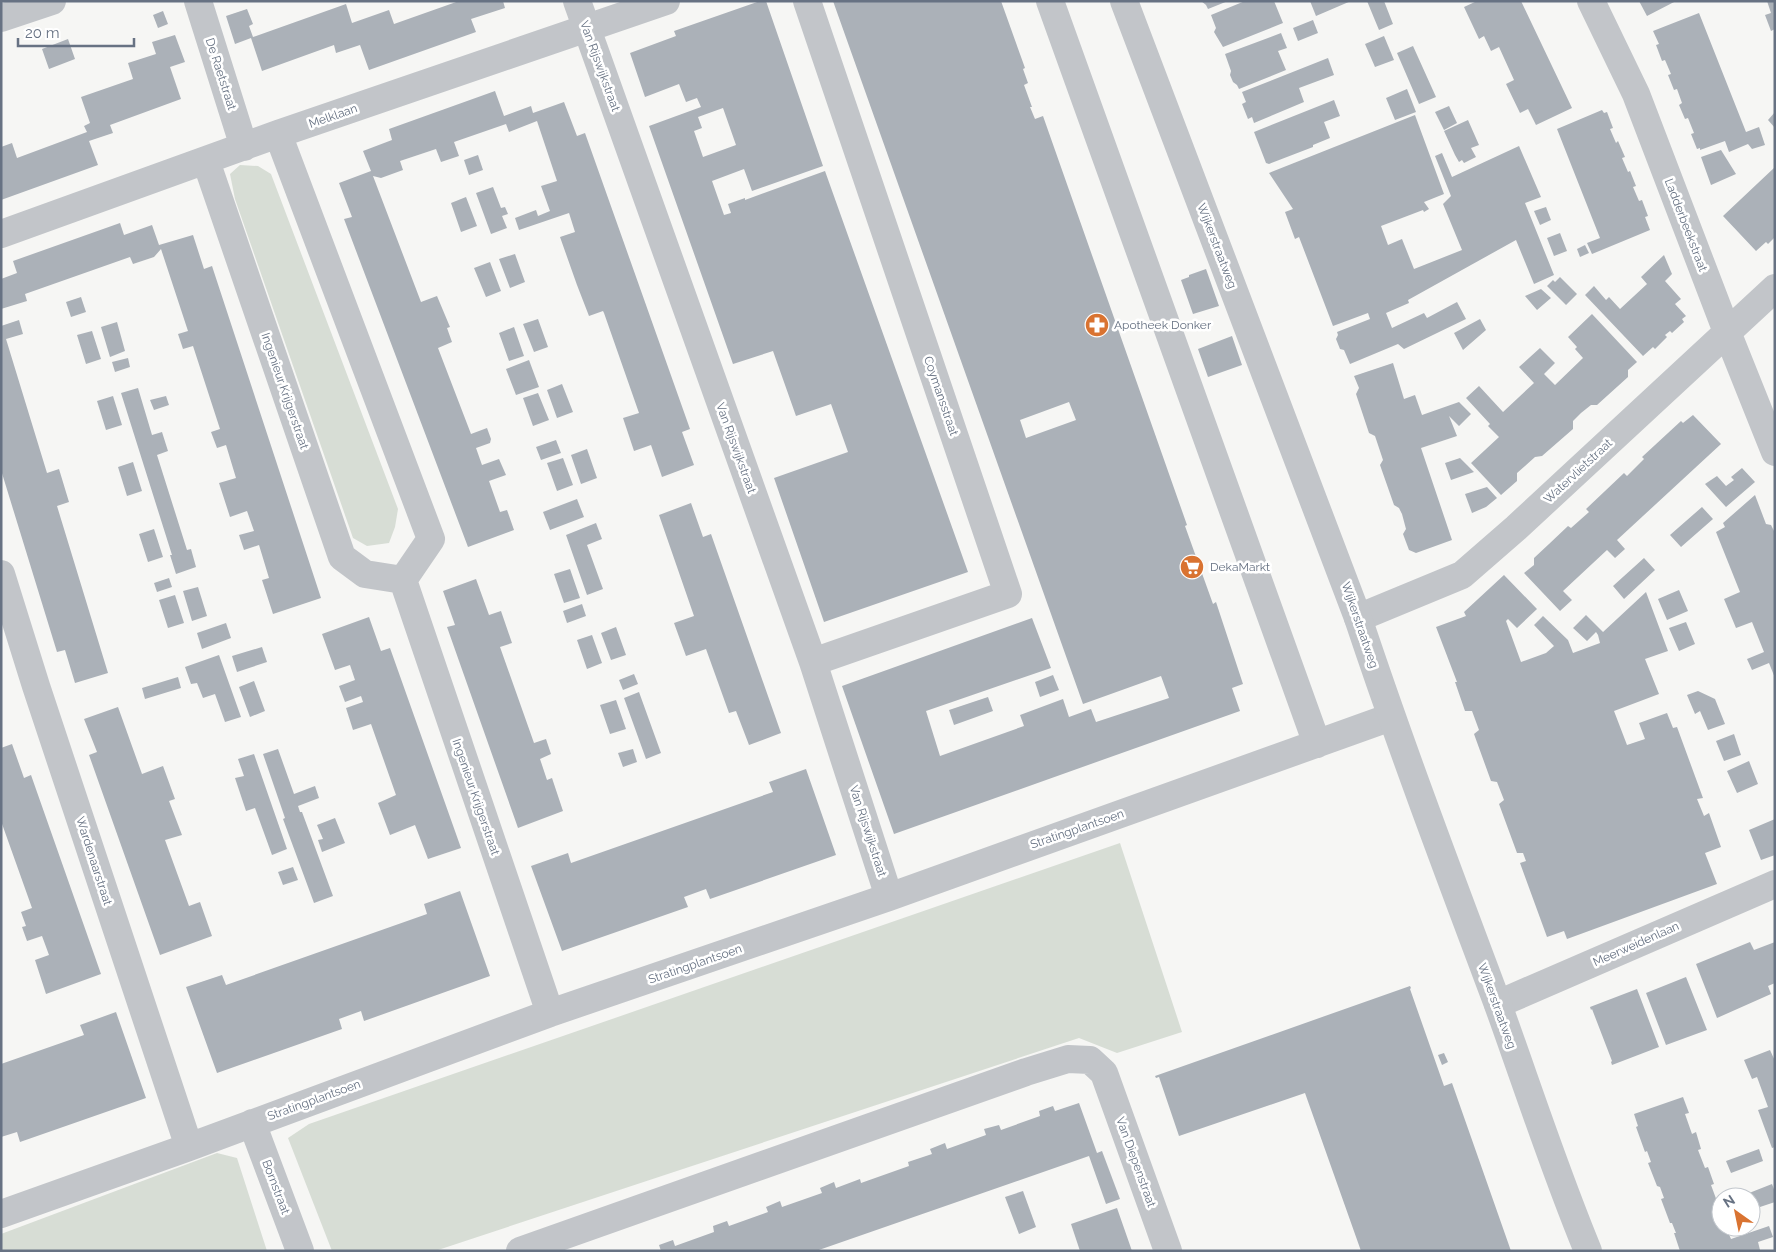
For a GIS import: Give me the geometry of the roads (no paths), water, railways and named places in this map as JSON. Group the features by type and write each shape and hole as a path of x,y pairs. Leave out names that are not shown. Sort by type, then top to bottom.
{"street":[{"path":"1,18 52,1"},
{"name":"De Raetstraat","path":"198,1 244,147"},
{"name":"Van Rijswijkstraat","path":"577,1 813,662 889,896"},
{"name":"Melklaan","path":"1,234 278,134 666,1"},
{"name":"Coymansstraat","path":"807,1 1008,594 813,662"},
{"path":"1050,1 1317,744"},
{"name":"Wijkerstraatweg","path":"1124,1 1358,618 1391,717 1498,1004 1564,1193 1588,1251"},
{"name":"Ladderbeekstraat","path":"1591,1 1636,94 1775,452"},
{"path":"278,134 431,539 403,580"},
{"name":"Ingenieur Krijgerstraat","path":"206,161 342,557 365,574 403,580 550,1013"},
{"name":"Watervlietstraat","path":"1358,618 1462,575 1516,528 1775,288"},
{"name":"Wardenaarstraat","path":"1,574 36,686 189,1147"},
{"name":"Stratingplantsoen","path":"1,1214 189,1147 550,1013 889,896 1391,717"},
{"name":"Meerweidenlaan","path":"1498,1004 1775,884"},
{"name":"Van Diepenstraat","path":"520,1251 989,1085 1068,1059 1090,1060 1104,1073 1168,1251"},
{"name":"Bornstraat","path":"252,1123 300,1251"}],"place":[{"name":"Apotheek Donker","path":"1097,325"},
{"name":"DekaMarkt","path":"1192,567"}]}
